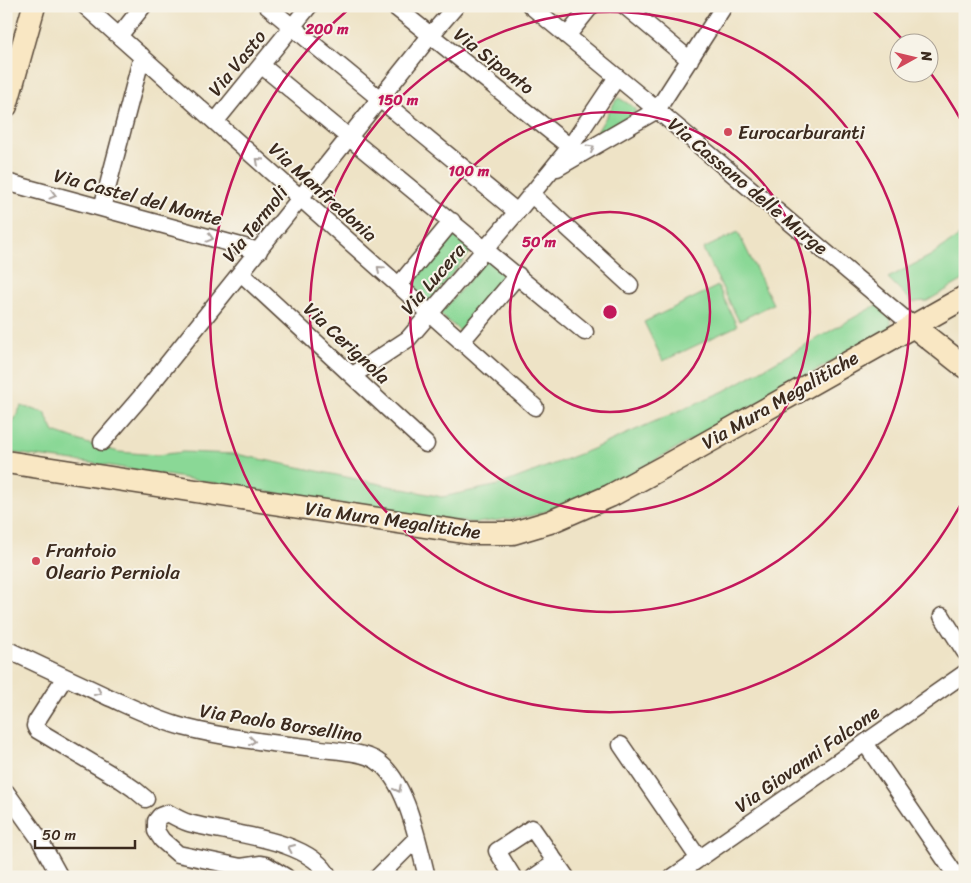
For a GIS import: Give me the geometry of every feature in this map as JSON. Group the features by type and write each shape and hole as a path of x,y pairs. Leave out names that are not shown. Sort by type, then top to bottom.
{"street":[{"path":"8,96 34,6"},
{"name":"Via Manfredonia","path":"85,6 535,407"},
{"path":"119,36 143,6"},
{"path":"267,6 517,212"},
{"name":"Via Vasto","path":"215,122 310,6"},
{"name":"Via Siponto","path":"394,6 570,147"},
{"name":"Via Termoli","path":"102,442 140,398 456,6"},
{"name":"Via Cassano delle Murge","path":"531,6 912,325 965,367"},
{"path":"567,36 592,6"},
{"path":"625,6 690,60"},
{"path":"657,110 724,6"},
{"path":"102,208 142,56"},
{"path":"261,65 586,332"},
{"name":"Via Lucera","path":"353,375 408,339 570,147 617,77"},
{"name":"Via Lucera","path":"549,173 657,110"},
{"name":"Via Castel del Monte","path":"6,182 259,251"},
{"path":"531,194 630,284"},
{"name":"Via Lucera","path":"398,285 452,222"},
{"name":"Via Cerignola","path":"241,273 426,444"},
{"path":"461,342 518,275"},
{"name":"Via Mura Megalitiche","path":"6,462 470,533 513,533 550,522 610,496 965,297"},
{"path":"942,616 965,652"},
{"name":"Via Paolo Borsellino","path":"6,649 151,717 182,727 232,738 344,752 375,759 392,777 412,818 427,877"},
{"name":"Via Giovanni Falcone","path":"673,877 965,673"},
{"path":"65,677 36,722 35,726 38,730 134,788 162,817 253,836 284,845 311,857 321,864 329,877"},
{"path":"865,743 957,877"},
{"path":"621,745 699,859"},
{"path":"6,792 38,836 60,877"},
{"path":"162,817 156,831 162,840 178,854 241,867 266,865 286,877"},
{"path":"513,877 497,851 532,828 566,877"},
{"path":"378,877 417,838"},
{"path":"534,877 556,862"}],"green space":[{"path":"619,98 635,108 635,112 633,115 594,137 616,100"},
{"path":"738,232 773,304 739,321 703,249"},
{"path":"965,232 965,279 927,301 912,302 888,278 930,256"},
{"path":"456,233 474,248 429,302 410,286"},
{"path":"487,259 507,276 460,331 440,314"},
{"path":"718,286 737,326 663,361 644,322"},
{"path":"878,304 891,319 889,330 621,479 575,502 531,516 476,523 420,517 105,465 6,452 6,437 21,406 46,413 54,432 119,452 157,455 183,452 236,454 442,497 499,485 590,450 724,391"}],"place":[{"name":"Eurocarburanti","path":"728,132"},
{"name":"Frantoio Oleario Perniola","path":"36,561"}]}
